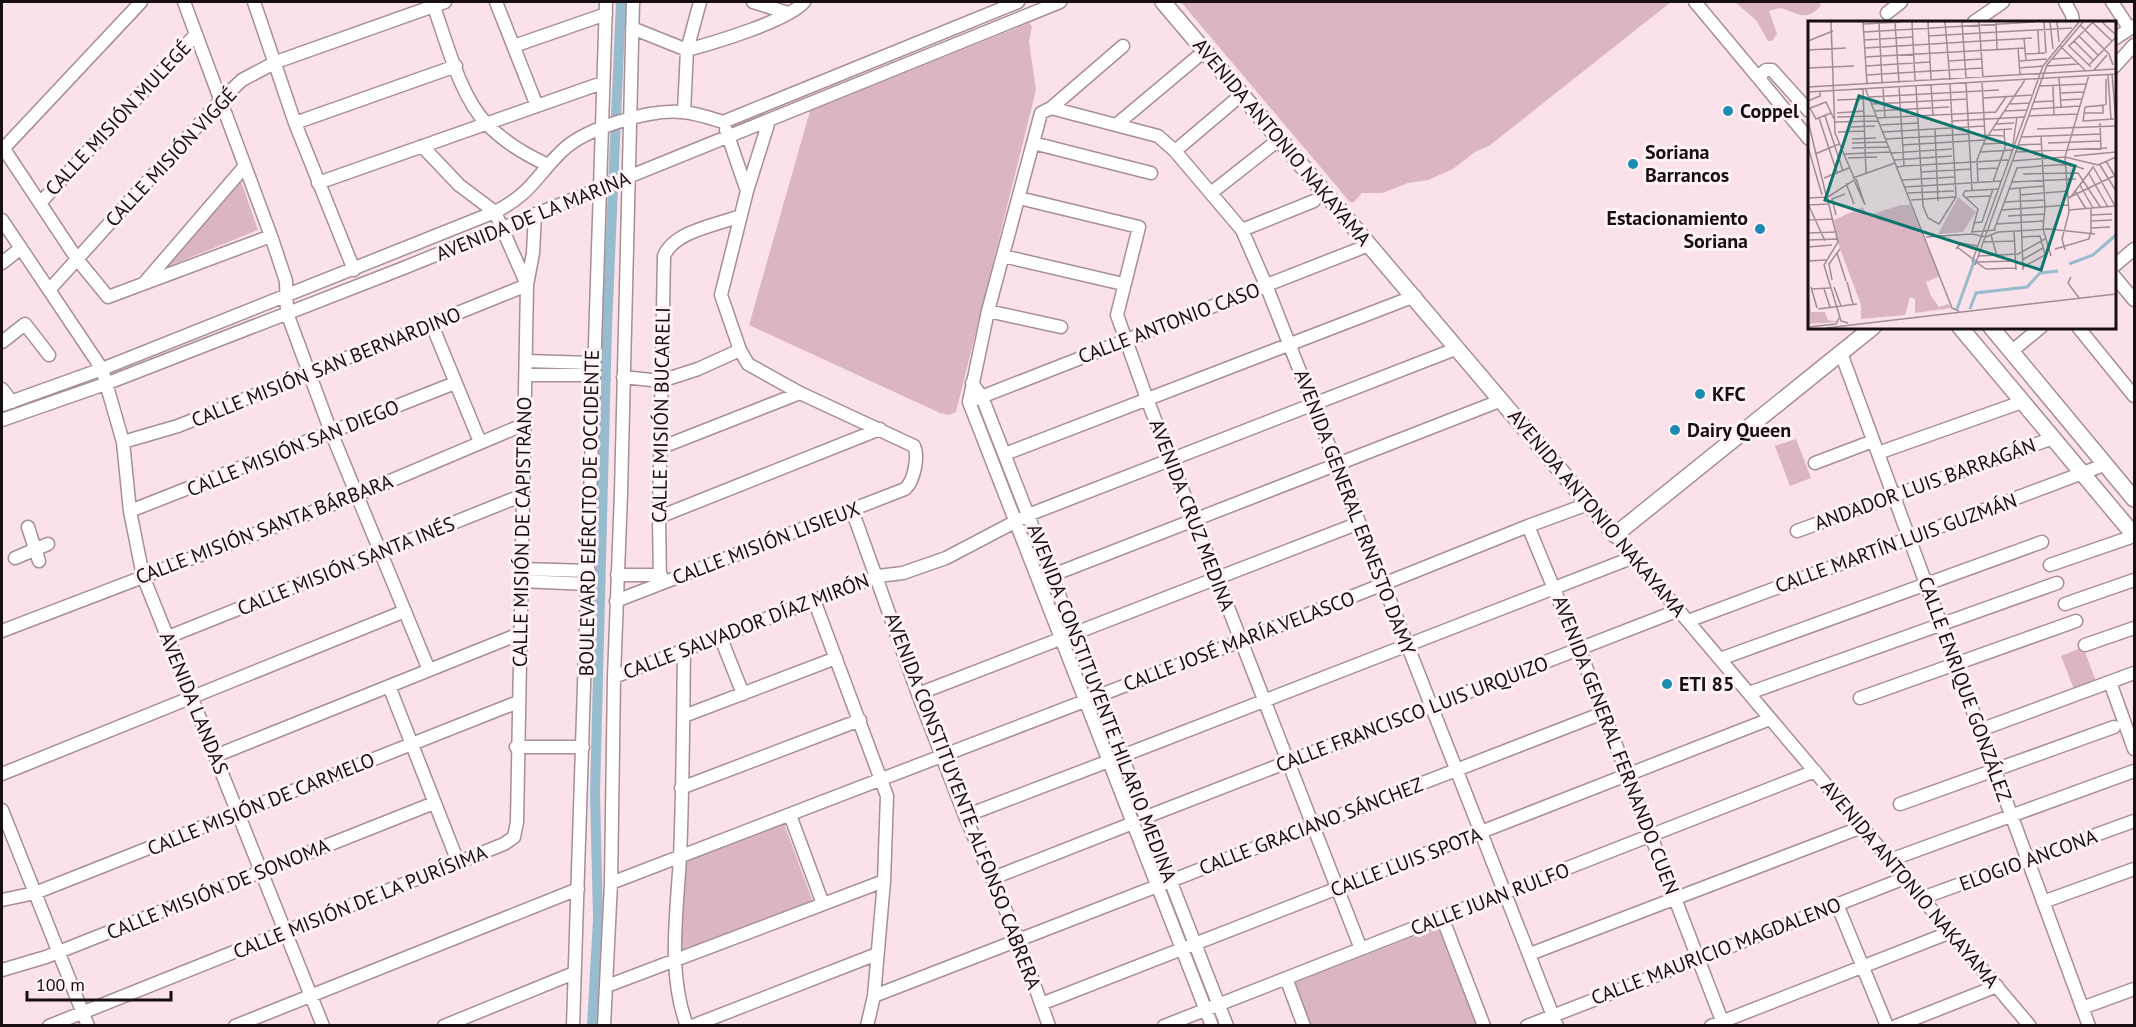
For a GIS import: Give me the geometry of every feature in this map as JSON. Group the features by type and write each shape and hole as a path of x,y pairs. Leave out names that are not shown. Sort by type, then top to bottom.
{"main road":[{"name":"AVENIDA ANTONIO NAKAYAMA","path":"1162,2 1503,400 1615,535"},
{"path":"1615,535 1872,328"},
{"path":"1961,328 2134,535"},
{"path":"1992,328 2134,499"}],"street":[{"path":"141,2 2,147 41,202 77,259 108,297 271,236"},
{"path":"184,2 271,236 288,296 287,314 331,432 429,670"},
{"path":"256,2 295,123 354,270"},
{"path":"496,2 537,106"},
{"name":"BOULEVARD EJÉRCITO DE OCCIDENTE","path":"604,1026 611,883 614,677 623,377 626,121 633,2"},
{"path":"684,112 687,50 700,2"},
{"path":"753,2 788,13"},
{"path":"632,28 687,50 746,31 788,13 804,2"},
{"path":"747,191 723,122 1018,2"},
{"name":"AVENIDA DE LA MARINA","path":"2,420 108,383 287,314 1060,2"},
{"path":"1695,2 1808,138"},
{"path":"1887,13 1901,2"},
{"path":"1975,21 2003,2"},
{"path":"2065,2 2073,21"},
{"path":"2112,2 2132,27 2115,38"},
{"path":"436,3 464,86 486,123 510,144 548,165"},
{"name":"CALLE MISIÓN VIGGÉ","path":"50,289 221,100 242,80 276,62 436,3"},
{"path":"514,46 606,8"},
{"name":"BOULEVARD EJÉRCITO DE OCCIDENTE","path":"573,1026 589,585 592,369 602,188 604,128 602,83 606,8"},
{"name":"CALLE MISIÓN MULEGÉ","path":"41,202 196,34"},
{"path":"2115,62 2134,45"},
{"path":"969,402 988,311 1033,143 1046,111 1124,46"},
{"path":"1116,125 1196,58"},
{"path":"295,123 456,66"},
{"path":"1761,81 1763,72 1772,70 1808,110"},
{"path":"318,183 602,83"},
{"path":"1175,151 1234,101"},
{"name":"AVENIDA GENERAL ERNESTO DAMY","path":"1046,111 1158,136 1175,151 1242,230 1290,344 1430,707 1506,892 1555,1020"},
{"name":"AVENIDA DE LA MARINA","path":"7,403 102,369 495,212 523,195 564,149 604,128 658,113 684,112 723,122"},
{"path":"769,120 740,216 721,294 740,350 744,359 754,369 800,393 880,429"},
{"path":"1033,143 1151,173"},
{"path":"1211,193 1272,145"},
{"path":"422,146 459,184 495,212 527,285"},
{"path":"145,283 245,166"},
{"path":"1003,256 1123,284 1139,227 1019,198"},
{"path":"1242,230 1314,201"},
{"name":"CALLE MISIÓN DE CAPISTRANO","path":"504,844 511,841 516,832 527,285 533,253 535,214"},
{"name":"CALLE MISIÓN BUCARELI","path":"661,579 659,517 664,256 668,246 678,239 740,216"},
{"name":"AVENIDA LANDAS","path":"2,220 50,289 102,369 108,383 123,441 130,512 143,576 323,1026"},
{"name":"CALLE ANTONIO CASO","path":"969,402 1369,245"},
{"path":"2,263 21,248"},
{"path":"2115,265 2134,249"},
{"path":"2115,277 2134,300"},
{"name":"AVENIDA CRUZ MEDINA","path":"1123,284 1118,315 1147,399 1361,949"},
{"name":"CALLE MISIÓN SAN BERNARDINO","path":"123,441 178,426 527,285"},
{"path":"1005,454 1414,296"},
{"path":"988,311 1060,327"},
{"path":"2,342 25,324 50,355"},
{"path":"432,325 480,442"},
{"path":"2012,351 2040,328"},
{"path":"2079,328 2134,396"},
{"path":"1016,520 1458,348"},
{"path":"623,377 661,381 698,369 740,350"},
{"name":"CALLE ENRIQUE GONZÁLEZ","path":"1840,353 2089,1026"},
{"path":"526,361 592,369"},
{"path":"526,375 592,369"},
{"name":"CALLE MISIÓN SAN DIEGO","path":"130,512 455,383"},
{"name":"AVENIDA CONSTITUYENTE HILARIO MEDINA","path":"972,383 982,397 1005,454 1227,1026"},
{"path":"2,389 7,403"},
{"path":"660,448 800,393"},
{"path":"1040,581 1503,400"},
{"name":"AVENIDA CONSTITUYENTE HILARIO MEDINA","path":"969,402 1212,1026"},
{"path":"1878,453 2022,402"},
{"name":"CALLE MISIÓN SANTA BÁRBARA","path":"2,631 357,495 525,424"},
{"path":"659,517 880,429"},
{"name":"CALLE MISIÓN LISIEUX","path":"616,601 661,579 905,489 911,479 917,454 914,446 880,429"},
{"name":"ANDADOR LUIS BARRAGÁN","path":"1797,531 2053,438"},
{"path":"1815,463 1873,441"},
{"name":"CALLE MARTÍN LUIS GUZMÁN","path":"1688,621 2104,465"},
{"name":"CALLE MISIÓN SANTA INÉS","path":"168,637 523,495"},
{"path":"1528,526 1588,504"},
{"name":"AVENIDA CONSTITUYENTE ALFONSO CABRERA","path":"852,510 878,576 918,694 965,816 1018,939 1049,1026"},
{"name":"CALLE SALVADOR DÍAZ MIRÓN","path":"614,677 878,576 903,573 946,558 1016,520"},
{"path":"918,694 1359,523"},
{"name":"CALLE JOSÉ MARÍA VELASCO","path":"611,883 1086,701 1528,526"},
{"name":"AVENIDA GENERAL FERNANDO CUEN","path":"1528,526 1579,649 1626,775 1699,958 1719,1024"},
{"path":"28,527 37,555"},
{"name":"AVENIDA ANTONIO NAKAYAMA","path":"1615,535 2030,1026"},
{"path":"2050,565 2134,535"},
{"path":"1720,659 2042,542"},
{"path":"15,558 37,555 48,544"},
{"path":"1122,756 1634,557"},
{"path":"520,575 589,571"},
{"path":"520,575 589,585"},
{"name":"CALLE MISIÓN LISIEUX","path":"617,576 661,579"},
{"path":"2065,604 2134,580"},
{"path":"1749,693 2057,583"},
{"path":"814,600 882,779 888,811 874,996 867,1026"},
{"name":"CALLE FRANCISCO LUIS URQUIZO","path":"1146,818 1678,610"},
{"path":"2,774 405,611"},
{"path":"1860,698 2076,621"},
{"path":"2085,645 2134,628"},
{"path":"215,756 519,634"},
{"path":"720,636 743,694"},
{"path":"684,650 676,960 678,1000 687,1026"},
{"path":"684,716 836,658"},
{"path":"1980,730 2134,673"},
{"path":"2110,682 2134,749"},
{"path":"389,686 458,862"},
{"name":"CALLE MISIÓN DE CARMELO","path":"2,900 35,893 518,702"},
{"name":"CALLE GRACIANO SÁNCHEZ","path":"874,996 1603,713"},
{"name":"CALLE LUIS SPOTA","path":"1041,1004 1770,719"},
{"path":"681,788 860,720"},
{"path":"1900,804 2114,727"},
{"path":"516,747 583,747"},
{"path":"965,816 1109,761"},
{"name":"CALLE JUAN RULFO","path":"1164,1026 1815,771"},
{"path":"1890,860 2134,771"},
{"name":"CALLE MISIÓN DE SONOMA","path":"2,970 59,952 434,803"},
{"path":"2,810 88,1026"},
{"path":"790,815 824,904"},
{"name":"ELOGIO ANCONA","path":"1922,898 2134,821"},
{"path":"993,878 1133,823"},
{"path":"1530,954 1862,827"},
{"name":"CALLE MISIÓN DE LA PURÍSIMA","path":"49,1026 504,844"},
{"path":"2043,902 2134,869"},
{"name":"CALLE MAURICIO MAGDALENO","path":"1527,1026 1555,1020 1699,958 1905,878"},
{"path":"607,986 884,881"},
{"path":"235,1026 578,889"},
{"path":"1837,904 1887,1026"},
{"path":"1442,917 1484,1026"},
{"path":"1719,1024 1951,932"},
{"path":"692,1026 877,954"},
{"path":"444,1026 574,973"},
{"path":"1286,978 1304,1026"},
{"path":"1896,1026 1997,986"},
{"path":"2082,1008 2134,989"},
{"path":"605,1006 613,1026"}],"shaded area":[{"path":"1181,2 1671,2 1489,146 1475,152 1453,169 1428,180 1408,183 1382,193 1362,193 1354,202 1350,202"},
{"path":"1735,2 1819,2 1821,5 1808,15 1782,8 1769,11 1777,34 1772,41 1768,41 1756,20"},
{"path":"1029,23 1032,26 1029,42 1036,90 956,412 949,415 940,413 749,325 810,111"},
{"path":"241,181 258,230 162,269"},
{"path":"1796,439 1811,478 1790,486 1775,446"},
{"path":"2083,647 2097,684 2075,692 2061,656"},
{"path":"783,821 813,902 675,952 682,861"},
{"path":"1441,926 1480,1025 1310,1025 1294,983"}],"waterway":[{"path":"592,1026 598,919 595,793 607,326 621,2"}],"place":[{"name":"Coppel","path":"1728,111"},
{"name":"Soriana Barrancos","path":"1633,164"},
{"name":"Estacionamiento Soriana","path":"1760,229"},
{"name":"KFC","path":"1700,394"},
{"name":"Dairy Queen","path":"1675,430"},
{"name":"ETI 85","path":"1667,684"}]}
